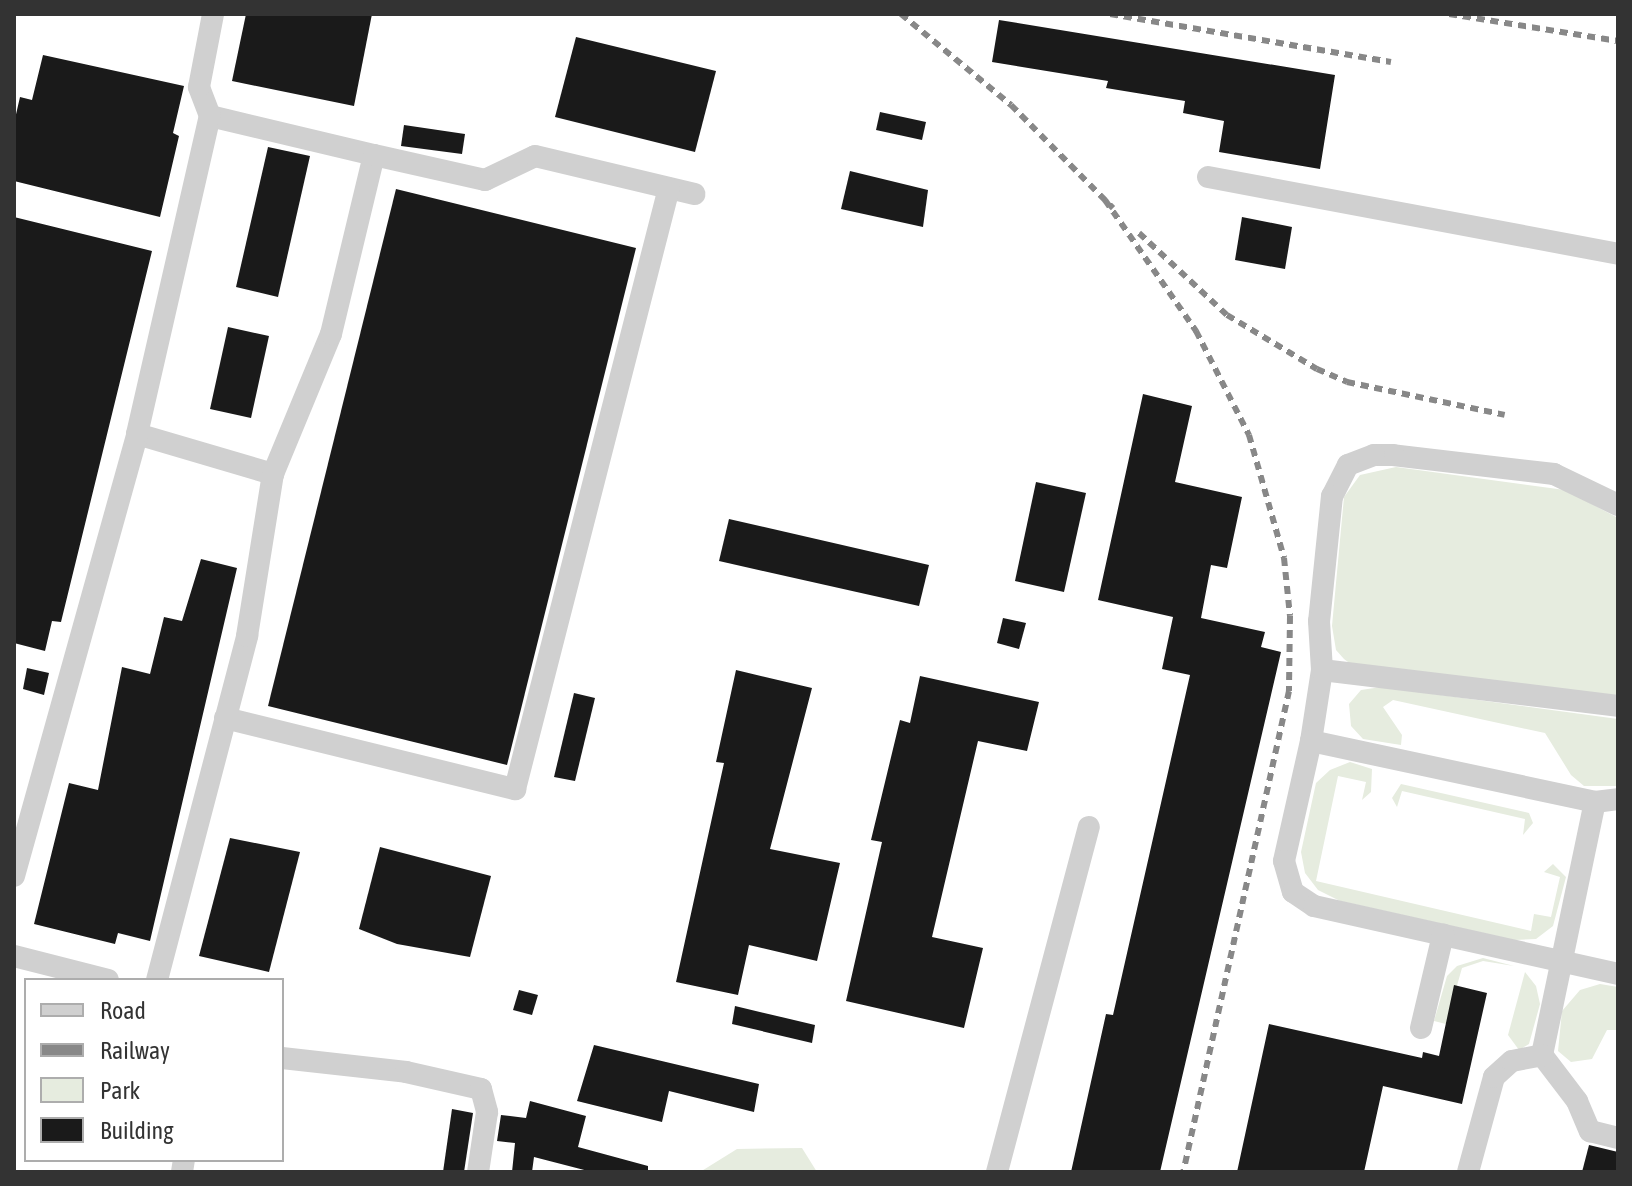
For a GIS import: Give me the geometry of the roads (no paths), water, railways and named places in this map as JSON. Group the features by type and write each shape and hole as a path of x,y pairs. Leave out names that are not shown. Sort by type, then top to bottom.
{"street":[{"path":"14,876 137,434 210,116 199,87 213,14"},
{"path":"210,116 485,180 535,156 695,194"},
{"path":"158,978 247,636 273,474 331,334 374,155"},
{"path":"1208,177 1618,254"},
{"path":"225,718 515,789 669,188"},
{"path":"137,434 273,474"},
{"path":"1618,505 1554,474 1393,455 1360,458 1339,476 1332,496 1319,621 1322,670 1311,741 1284,861 1293,892 1314,906 1618,974"},
{"path":"1322,670 1618,706"},
{"path":"1311,741 1595,802 1618,799"},
{"path":"1595,802 1542,1055 1577,1101 1590,1131 1618,1138"},
{"path":"997,1172 1089,827"},
{"path":"1421,1028 1443,935"},
{"path":"14,956 100,978"},
{"path":"1468,1172 1494,1077 1512,1061 1542,1055"},
{"path":"284,1058 406,1072 481,1089 487,1112 478,1172"}],"railway":[{"path":"901,14 1011,105 1113,208"},
{"path":"1110,14 1391,62"},
{"path":"1449,14 1618,41"},
{"path":"1105,200 1196,331 1249,435 1284,558 1290,616 1289,691 1183,1172"},
{"path":"1139,233 1227,315 1317,369 1347,382 1505,415"}]}
